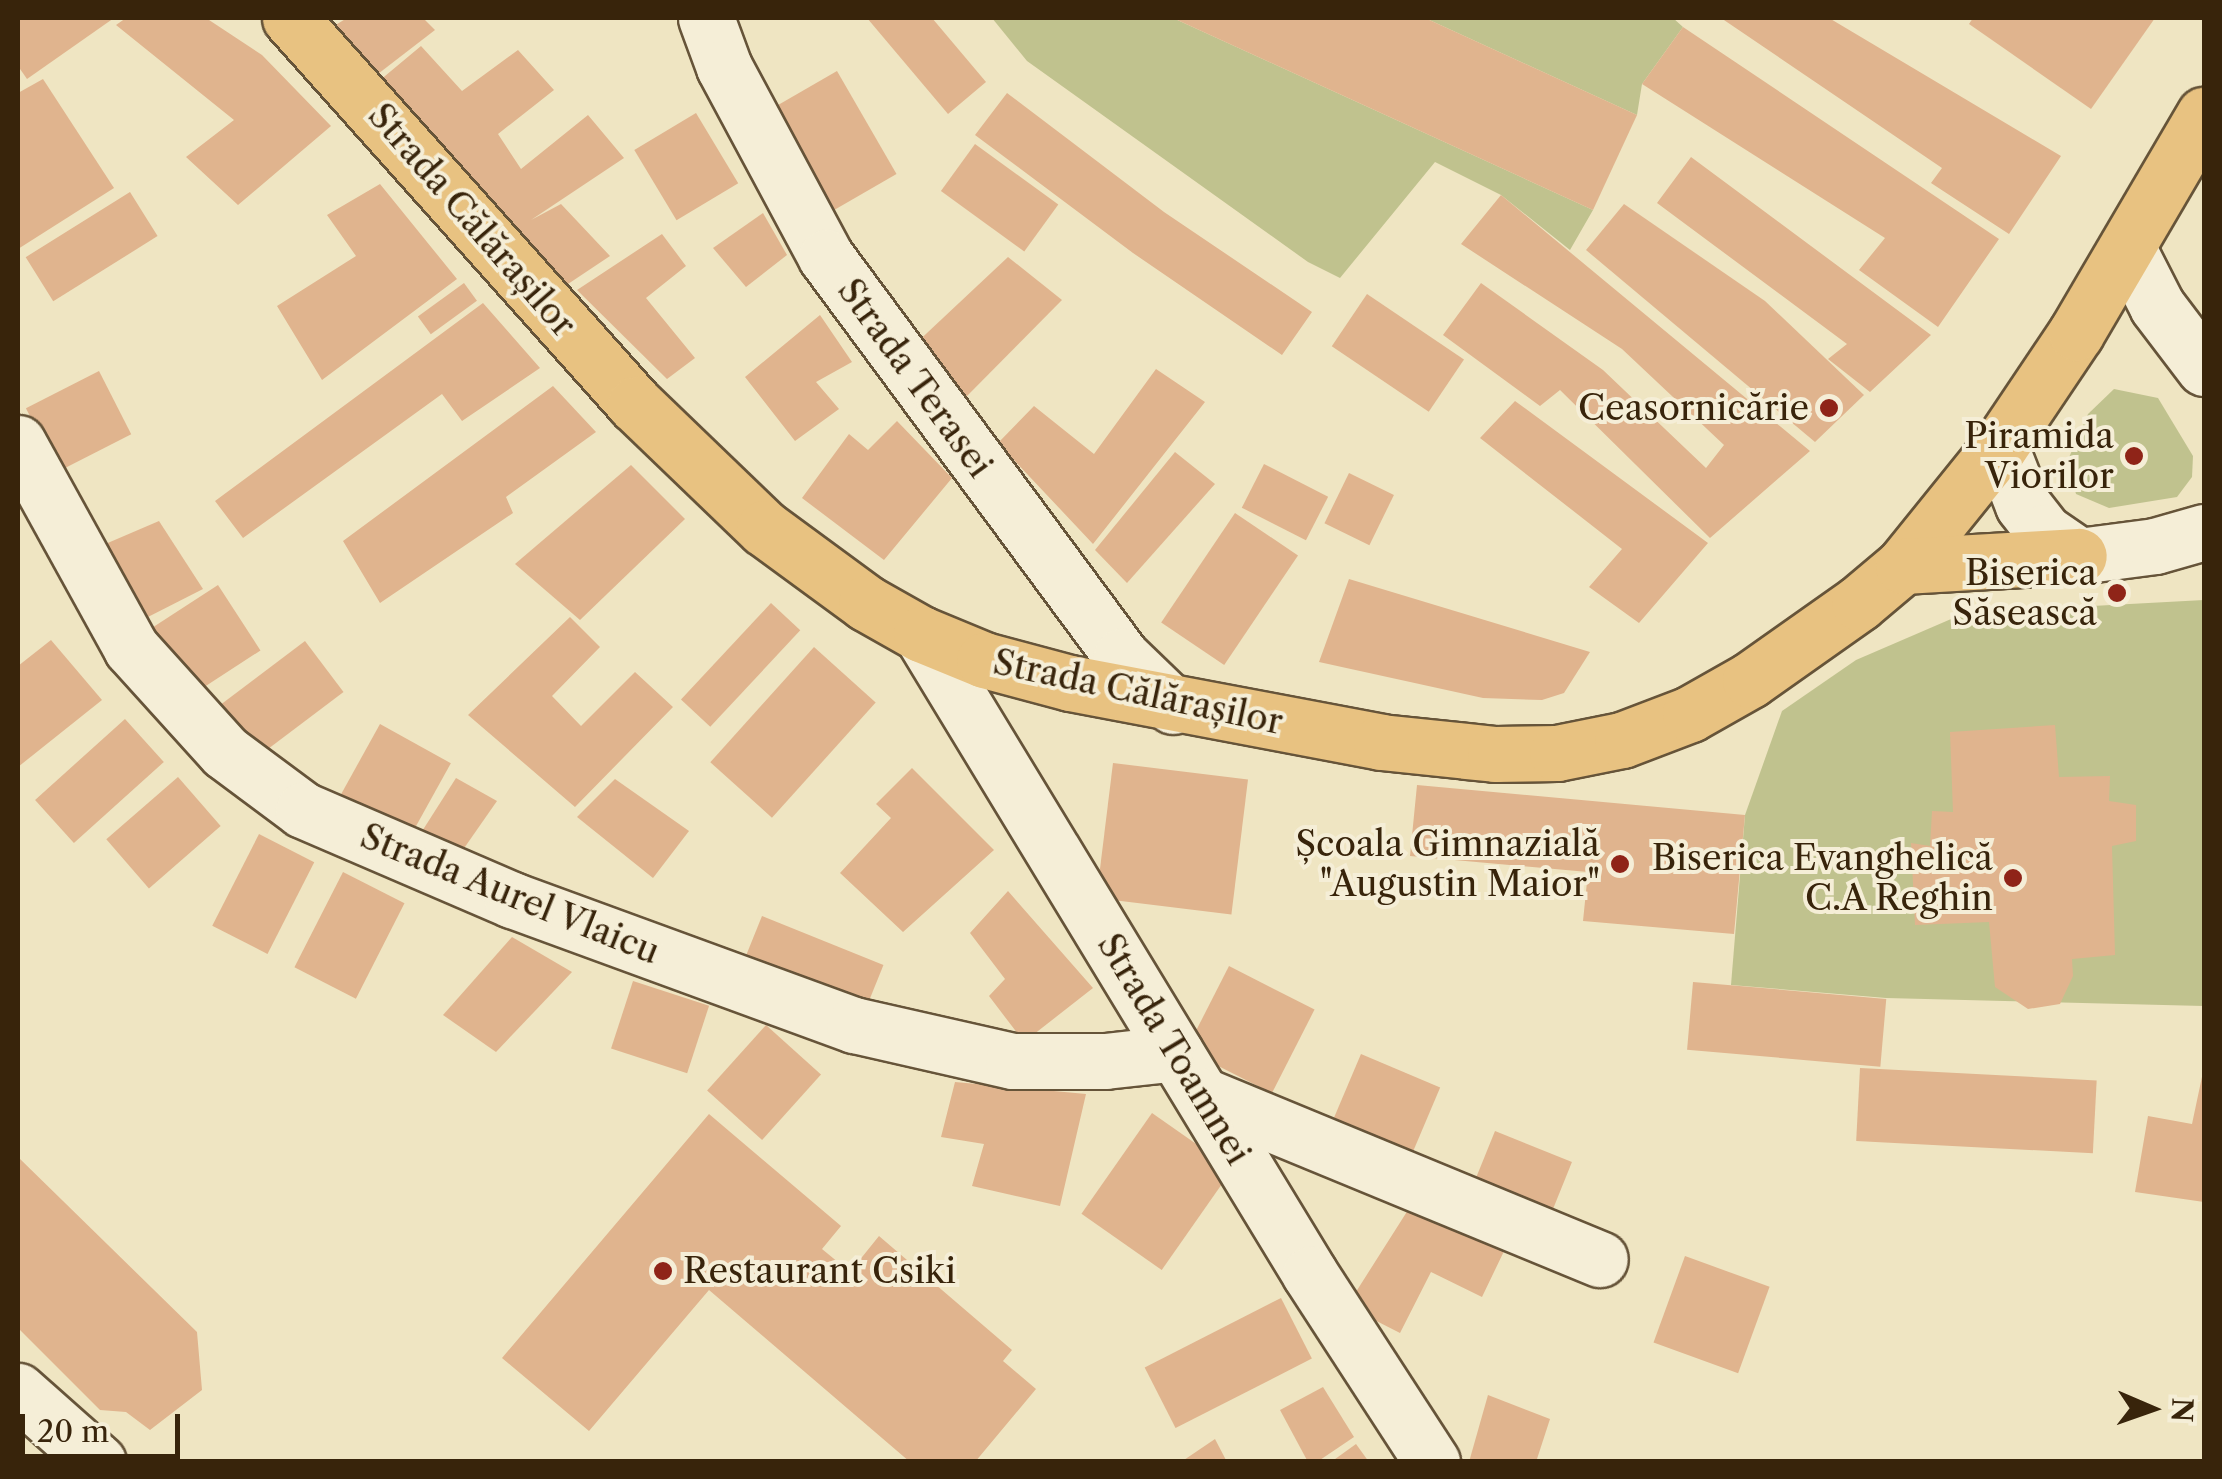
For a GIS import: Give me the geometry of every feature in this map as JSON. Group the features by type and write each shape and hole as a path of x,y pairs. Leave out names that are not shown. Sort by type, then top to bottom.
{"main road":[{"name":"Strada Călărașilor","path":"290,18 635,404 764,528 866,603 921,634 984,660 1173,706 1381,742 1496,754 1557,752 1622,740 1690,714 1750,680 1859,604 1902,566 2000,446 2076,333 2204,115"},
{"path":"1902,566 2079,556"}],"street":[{"name":"Strada Terasei","path":"706,18 724,67 826,257 1122,656 1173,706"},
{"path":"2126,246 2164,318 2204,368"},
{"name":"Strada Aurel Vlaicu","path":"18,444 131,648 225,752 303,810 512,900 854,1026 1012,1061 1104,1061 1190,1075"},
{"path":"2000,446 2023,505 2044,532 2079,556 2156,546 2204,532"},
{"name":"Strada Toamnei","path":"921,634 1310,1274 1432,1462"},
{"path":"1190,1075 1600,1259"},
{"path":"18,1391 98,1462"}],"green space":[{"path":"992,18 1173,18 1593,210 1570,250 1501,195 1435,162 1340,278 1308,262 1027,61"},
{"path":"1425,18 1673,18 1683,27 1642,84 1637,115"},
{"path":"2114,389 2158,398 2193,456 2192,477 2177,497 2109,508 2076,494 2067,462 2088,414"},
{"path":"2204,600 2204,1006 1886,998 1731,985 1745,815 1782,711 1856,660 1965,613"}],"building":[{"path":"18,18 114,18 27,79 18,66"},
{"path":"126,18 206,18 262,55 331,126 238,205 186,157 234,120 116,25"},
{"path":"347,18 423,18 435,30 374,77 334,26"},
{"path":"867,18 932,18 986,82 948,114"},
{"path":"1173,18 1425,18 1637,115 1593,210"},
{"path":"1721,18 1829,18 2061,156 2009,234 1931,183 1942,168"},
{"path":"1973,18 2155,18 2091,109 1969,24"},
{"path":"1683,27 1999,239 1938,327 1859,270 1885,238 1642,84"},
{"path":"421,46 462,91 518,50 554,90 498,134 521,169 588,115 624,158 531,220 561,204 610,256 568,284 379,81"},
{"path":"837,71 896,174 832,211 773,108"},
{"path":"43,79 114,188 18,249 18,93"},
{"path":"1007,93 1164,212 1312,312 1282,355 1133,253 975,135"},
{"path":"696,113 738,183 677,220 634,150"},
{"path":"975,144 1058,205 1024,251 941,191"},
{"path":"1691,157 1931,335 1870,392 1828,359 1847,344 1657,203"},
{"path":"380,184 457,279 322,380 277,306 356,256 327,215"},
{"path":"130,192 158,236 53,301 26,257"},
{"path":"1501,195 1810,451 1710,538 1560,390 1540,406 1443,335 1481,283 1603,370 1706,468 1724,445 1622,349 1461,244"},
{"path":"1624,204 1765,301 1864,395 1815,442 1586,250"},
{"path":"763,213 787,255 746,287 713,248"},
{"path":"662,234 686,266 646,298 695,358 667,379 577,290"},
{"path":"1008,257 1062,300 966,397 911,348"},
{"path":"464,283 477,301 431,334 418,317"},
{"path":"1367,294 1464,359 1429,412 1332,346"},
{"path":"483,303 540,368 462,421 442,394 243,538 215,501"},
{"path":"820,315 852,362 816,382 839,409 795,441 745,377"},
{"path":"1156,369 1205,402 1093,544 998,443 1034,406 1094,454"},
{"path":"99,371 131,434 58,471 26,408"},
{"path":"553,386 596,432 506,497 513,513 380,603 343,541"},
{"path":"1515,401 1708,543 1639,623 1589,587 1622,549 1480,438"},
{"path":"897,421 952,478 884,560 802,498 849,434 868,450"},
{"path":"1175,452 1215,484 1127,583 1095,550"},
{"path":"1264,464 1328,497 1306,540 1242,508"},
{"path":"631,465 685,519 580,620 515,564"},
{"path":"1349,473 1394,495 1369,545 1324,523"},
{"path":"1235,513 1298,555 1224,665 1161,622"},
{"path":"159,521 203,589 144,619 103,545"},
{"path":"1349,579 1590,652 1564,693 1542,700 1483,698 1319,662"},
{"path":"218,585 260,650 190,696 148,631"},
{"path":"771,603 800,630 710,727 681,700"},
{"path":"570,617 600,647 552,696 581,726 635,672 673,707 575,807 468,715"},
{"path":"51,640 102,700 18,767 18,666"},
{"path":"305,641 344,692 254,760 216,708"},
{"path":"814,647 876,703 772,818 710,762"},
{"path":"125,719 164,762 74,843 35,800"},
{"path":"380,724 451,763 409,838 338,799"},
{"name":"Biserica Evanghelică C.A Reghin","path":"2055,725 2059,777 2110,776 2109,801 2136,805 2136,841 2112,846 2115,955 2072,959 2073,976 2060,1004 2028,1009 1995,987 1989,922 1915,925 1911,843 1930,846 1932,811 1953,812 1950,732"},
{"path":"1113,763 1248,780 1231,915 1096,898"},
{"path":"912,768 994,850 903,932 840,873 891,818 876,804"},
{"path":"178,777 221,826 149,888 106,839"},
{"path":"456,778 497,801 460,854 419,836"},
{"path":"615,779 689,831 653,878 577,817"},
{"name":"Școala Gimnazială \"Augustin Maior\"","path":"1417,785 1745,815 1734,934 1583,921 1588,872 1410,856"},
{"path":"259,834 314,862 267,954 212,926"},
{"path":"343,872 404,903 356,999 294,967"},
{"path":"1008,891 1093,988 1024,1042 989,996 1005,979 970,933"},
{"path":"762,916 883,965 861,1021 740,972"},
{"path":"512,937 572,972 496,1052 443,1015"},
{"path":"1229,966 1315,1010 1272,1093 1186,1050"},
{"path":"633,981 709,1006 687,1073 611,1049"},
{"path":"1693,982 1886,999 1880,1067 1687,1050"},
{"path":"766,1025 821,1075 762,1140 707,1090"},
{"path":"1361,1054 1440,1088 1408,1164 1329,1130"},
{"path":"1860,1068 2097,1080 2093,1153 1856,1141"},
{"path":"2203,1072 2204,1202 2135,1192 2148,1116 2192,1124"},
{"path":"955,1082 1086,1094 1060,1206 972,1186 984,1144 941,1137"},
{"path":"1152,1113 1232,1169 1162,1270 1081,1214"},
{"path":"709,1114 841,1226 822,1249 850,1272 879,1236 1012,1350 1003,1361 1036,1389 975,1462 910,1462 709,1290 589,1431 502,1358"},
{"path":"1495,1131 1572,1162 1547,1224 1470,1193"},
{"path":"18,1157 197,1332 202,1390 150,1430 126,1412 100,1410 18,1328"},
{"path":"1415,1199 1506,1247 1482,1297 1431,1272 1400,1333 1347,1306"},
{"path":"1685,1256 1770,1287 1738,1373 1654,1342"},
{"path":"1281,1298 1312,1359 1176,1428 1145,1367"},
{"path":"1323,1387 1354,1437 1317,1462 1308,1462 1280,1410"},
{"path":"1488,1395 1550,1419 1536,1462 1469,1462"},
{"path":"1215,1439 1227,1462 1181,1462"},
{"path":"1356,1444 1369,1462 1331,1462"}],"place":[{"name":"Ceasornicărie","path":"1829,408"},
{"name":"Piramida Viorilor","path":"2134,456"},
{"name":"Biserica Săsească","path":"2117,593"},
{"name":"Școala Gimnazială \"Augustin Maior\"","path":"1620,864"},
{"name":"Biserica Evanghelică C.A Reghin","path":"2013,878"},
{"name":"Restaurant Csiki","path":"663,1271"}]}
